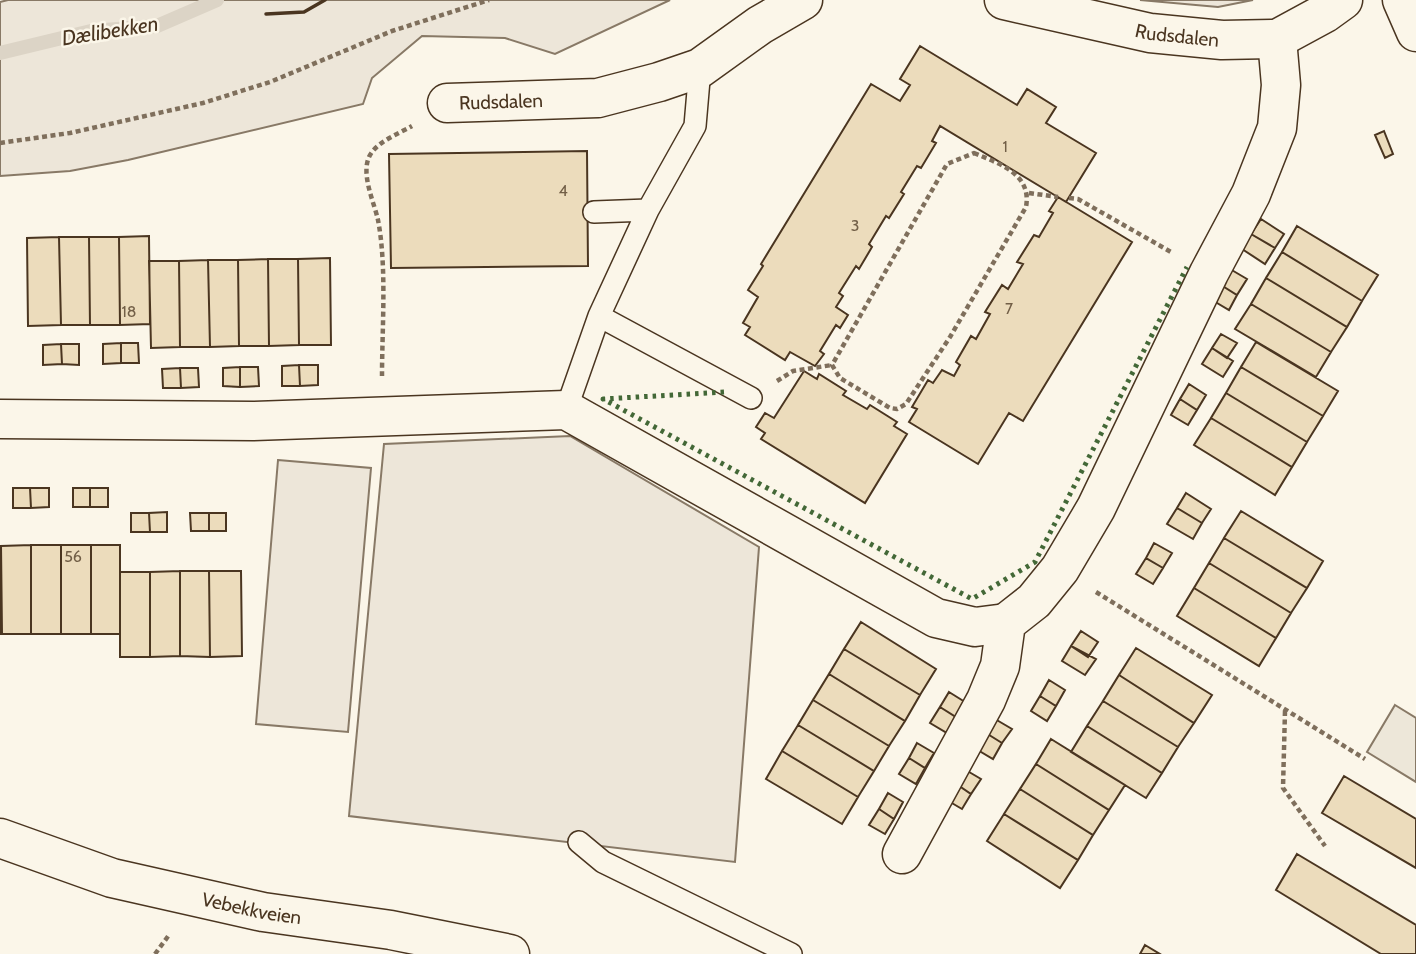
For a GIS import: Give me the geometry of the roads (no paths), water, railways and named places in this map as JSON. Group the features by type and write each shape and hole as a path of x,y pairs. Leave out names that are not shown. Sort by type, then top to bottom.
{"street":[{"name":"Rudsdalen","path":"447,103 598,98 659,82 700,68 760,25 803,0"},
{"name":"Rudsdalen","path":"1004,0 1150,33 1222,40 1278,39 1343,0"},
{"path":"1402,0 1416,32"},
{"path":"0,419 253,421 566,410 936,618 975,627 1006,624 1034,601 1060,569 1096,509 1209,273 1251,194 1277,128 1281,85 1278,39"},
{"path":"902,854 986,699 1000,666 1006,624"},
{"name":"Vebekkveien","path":"0,838 111,878 263,912 391,930 510,954"}],"lane":[{"path":"566,410 599,316 648,210 695,125 700,68"},
{"path":"594,212 648,210"},
{"path":"599,316 751,397"},
{"path":"579,842 603,862 791,954"}],"waterway":[{"name":"Dælibekken","path":"0,53 91,31 157,26 217,0"}]}
